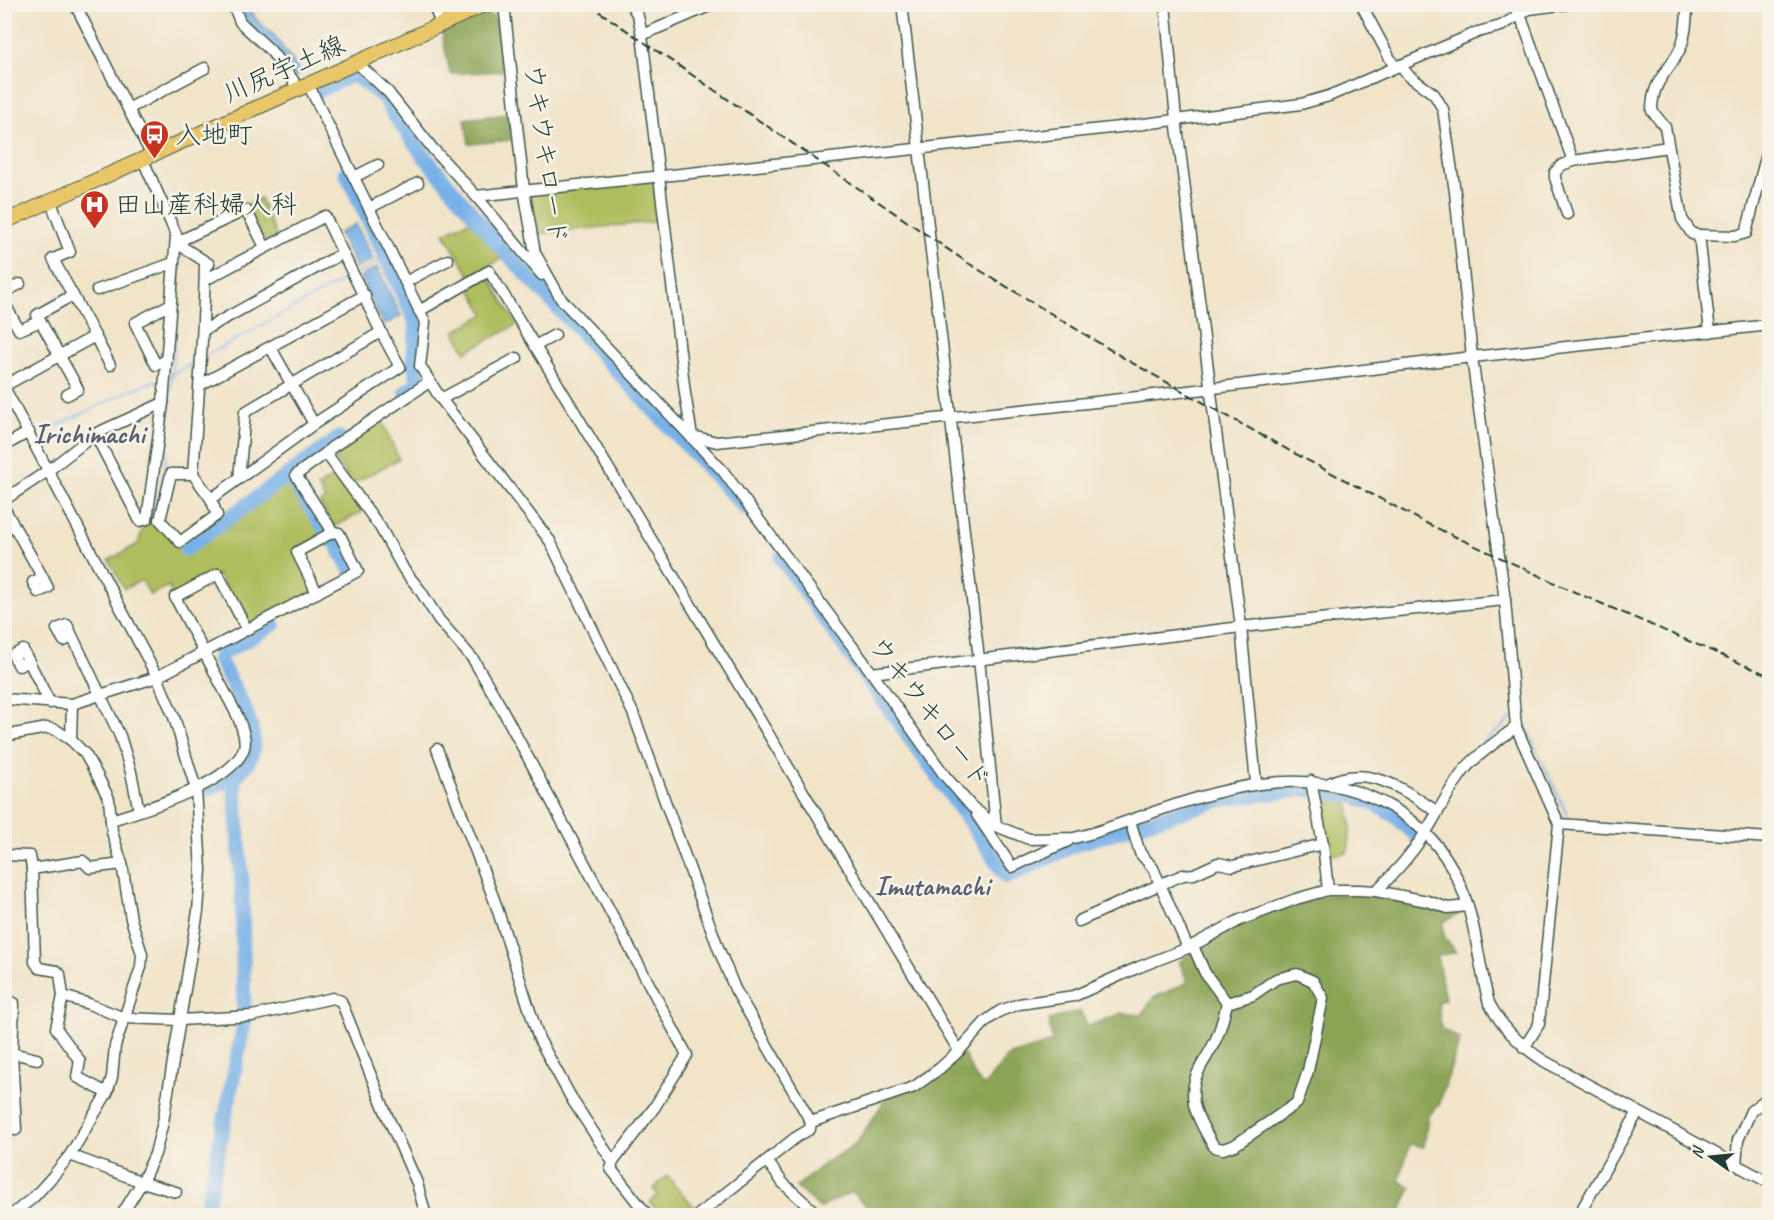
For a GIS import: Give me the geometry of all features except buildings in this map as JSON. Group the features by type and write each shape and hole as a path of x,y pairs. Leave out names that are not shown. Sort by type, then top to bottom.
{"main road":[{"name":"川尻宇土線","path":"4,222 486,4"}],"street":[{"path":"75,4 128,109 177,239 183,248 205,262 224,270"},
{"path":"233,4 240,22 271,51 293,80 302,86 354,177 425,322 420,366 429,382 531,514 550,541 567,573 633,713 735,989 811,1122 810,1129 795,1138 697,1215"},
{"path":"433,4 441,24"},
{"name":"ウキウキロード","path":"504,4 524,190 535,253 561,299 723,471 945,776 970,806 996,826 1029,839 1074,838 1222,791 1256,783 1311,781 1360,791 1408,818 1443,852 1459,880 1468,906 1490,1004 1496,1017 1524,1048 1770,1183"},
{"path":"631,4 638,16 642,35 658,178 692,436 717,442 1212,389 1472,357 1770,325"},
{"path":"642,35 714,4"},
{"path":"902,4 979,659 996,826"},
{"path":"1165,4 1176,119 1241,627 1256,783"},
{"path":"1361,4 1397,66 1434,94 1443,109 1504,600 1516,727 1558,824 1539,1024 1524,1048"},
{"path":"1513,4 1522,20 1573,161"},
{"path":"476,196 1120,127 1301,104 1329,96 1478,32 1501,26 1529,9 1569,4"},
{"path":"1687,4 1687,20 1680,48 1654,88 1652,111 1665,127 1682,219 1692,234 1735,236 1746,233 1770,142"},
{"path":"356,62 388,92 433,149 476,196 561,299"},
{"path":"128,109 205,68"},
{"path":"1567,214 1555,178 1555,172 1562,165 1573,161 1668,147"},
{"path":"354,177 378,165"},
{"path":"369,208 418,183"},
{"path":"51,202 70,252 53,259 110,365"},
{"path":"177,239 246,210 265,247"},
{"path":"205,280 325,216 400,368 314,424 211,499"},
{"path":"1700,236 1710,332"},
{"path":"95,434 140,521 147,519 163,403 173,263 177,239"},
{"path":"204,330 343,253"},
{"path":"405,282 448,261"},
{"path":"193,474 171,474 160,520 180,542 217,515 211,499 193,474 204,330 205,262"},
{"path":"97,290 173,263"},
{"path":"419,311 489,271 959,1051"},
{"path":"4,292 20,284"},
{"path":"67,395 78,389 38,315 73,295"},
{"path":"200,385 365,295"},
{"path":"4,302 19,330 41,321"},
{"path":"167,360 156,365 135,323 171,304"},
{"path":"239,479 245,412 381,332"},
{"path":"535,346 555,335"},
{"path":"95,336 4,386 157,677 174,717 196,789 201,870 198,911 163,1122 155,1154 142,1182 121,1215"},
{"path":"271,348 314,424"},
{"path":"441,399 517,358"},
{"path":"333,532 296,475 331,448 429,382"},
{"path":"4,500 49,470 95,434 163,403"},
{"path":"4,446 29,432"},
{"path":"326,453 380,528 404,570 439,620 473,659 501,707 687,1055 654,1108 611,1169 648,1215"},
{"path":"4,508 43,578"},
{"path":"4,699 72,704 157,677 247,630 317,593 358,571 339,533 333,532 297,552 317,593"},
{"path":"111,820 196,789 227,770 239,759 245,747 244,734 238,717 175,597 218,574 247,630"},
{"path":"872,673 1241,627 1504,600"},
{"path":"72,637 120,736 131,772 139,811"},
{"path":"29,661 50,703"},
{"path":"71,740 72,704"},
{"path":"1376,891 1408,857 1466,768 1486,749 1516,727"},
{"path":"4,736 46,729 56,730 71,740 85,754 109,800 112,832 122,864 131,919 142,954 141,967 115,1046 112,1077 107,1093 70,1155 34,1197 10,1215"},
{"path":"437,749 495,902 539,1040 573,1101 614,1162"},
{"path":"1329,783 1341,777 1360,775 1388,782 1436,811"},
{"path":"1311,781 1323,844 1328,890"},
{"path":"970,806 1012,867 1074,838"},
{"path":"1130,821 1140,853 1153,868 1190,947 1227,1004 1215,1042 1202,1061 1193,1081 1194,1105 1202,1125 1214,1147 1223,1149 1235,1145 1298,1103 1308,1071 1323,998 1313,981 1297,974 1276,980 1253,995 1227,1004"},
{"path":"1558,824 1770,838"},
{"path":"1079,921 1161,884 1183,875 1194,874 1218,863 1233,866 1323,844"},
{"path":"4,855 30,856 35,962 39,968 57,971 60,974 63,996 56,1028 80,1061 77,1077 107,1093"},
{"path":"32,869 83,861 90,868 122,864"},
{"path":"811,1122 914,1087 939,1069 986,1021 1000,1011 1019,1004 1074,996 1190,947 1240,920 1296,899 1328,890 1376,891 1448,908 1468,906"},
{"path":"63,996 124,1018 180,1020 252,1016 333,998 341,1001 417,1183 426,1215"},
{"path":"4,998 14,1004 12,1053 16,1130 4,1130"},
{"path":"12,1053 37,1059"},
{"path":"1736,1165 1738,1140 1751,1111 1770,1096"},
{"path":"1578,1215 1638,1112"},
{"path":"70,1155 176,1192"},
{"path":"767,1161 783,1183 819,1215"}],"green space":[{"path":"481,14 493,16 497,20 502,71 450,74 442,32"},
{"path":"508,114 511,140 469,144 465,119"},
{"path":"656,181 660,221 537,234 529,192"},
{"path":"260,198 276,236 265,242 246,205"},
{"path":"473,219 503,258 470,276 444,233"},
{"path":"488,275 517,325 465,352 455,331 485,314 469,286"},
{"path":"381,418 399,459 352,484 331,453"},
{"path":"335,475 362,512 334,527 320,503 325,499 318,487"},
{"path":"287,481 325,536 297,552 317,593 247,630 218,574 175,597 168,586 150,595 142,580 124,589 109,560 138,544 143,529 140,521 160,520 186,552"},
{"path":"1317,787 1340,793 1348,804 1350,839 1347,853 1329,855"},
{"path":"1328,895 1373,895 1459,914 1443,922 1444,936 1456,952 1437,956 1445,1000 1438,1001 1441,1029 1460,1039 1439,1105 1428,1116 1424,1147 1410,1144 1399,1181 1411,1187 1399,1215 878,1216 851,1192 820,1208 796,1187 826,1162 855,1145 885,1100 963,1053 976,1078 984,1086 1008,1056 1052,1042 1049,1020 1080,1011 1088,1026 1122,1013 1142,1015 1153,998 1188,982 1179,962 1206,942 1245,921"},
{"path":"667,1176 696,1209 689,1215 660,1215 650,1202 658,1195 653,1189"}],"water":[{"path":"239,5 248,5 258,22 274,35 301,73 295,77 245,18"},
{"path":"356,224 373,259 356,268 339,233"},
{"path":"377,267 401,316 384,325 360,277"}],"waterway":[{"path":"318,91 353,74 385,98 424,156 500,246 746,509"},
{"path":"346,172 417,325 413,361 421,381 406,392"},
{"path":"356,274 386,257"},
{"path":"153,518 165,471 179,266"},
{"path":"206,356 351,276"},
{"path":"169,376 198,360"},
{"path":"54,427 131,390 161,379"},
{"path":"186,549 339,438"},
{"path":"288,474 325,529"},
{"path":"333,537 349,567"},
{"path":"781,558 1007,877 1079,843 1223,799 1305,789 1349,795 1373,803 1394,815 1416,835"},
{"path":"205,1216 244,1024 242,883 234,778 251,756 253,747 253,736 246,714 219,659 221,654 274,624"},
{"path":"1519,712 1569,819"},
{"path":"1446,787 1469,755 1512,718"},
{"path":"210,788 234,778"},
{"path":"1423,825 1431,812"}],"railway":[{"path":"588,4 968,263 1127,360 1290,451 1428,524 1570,590 1770,676"}],"place":[{"name":"入地町","path":"154,160"},
{"name":"田山産科婦人科","path":"94,230"}],"district":[{"name":"Irichimachi","path":"89,433"},
{"name":"Imutamachi","path":"932,885"}]}
